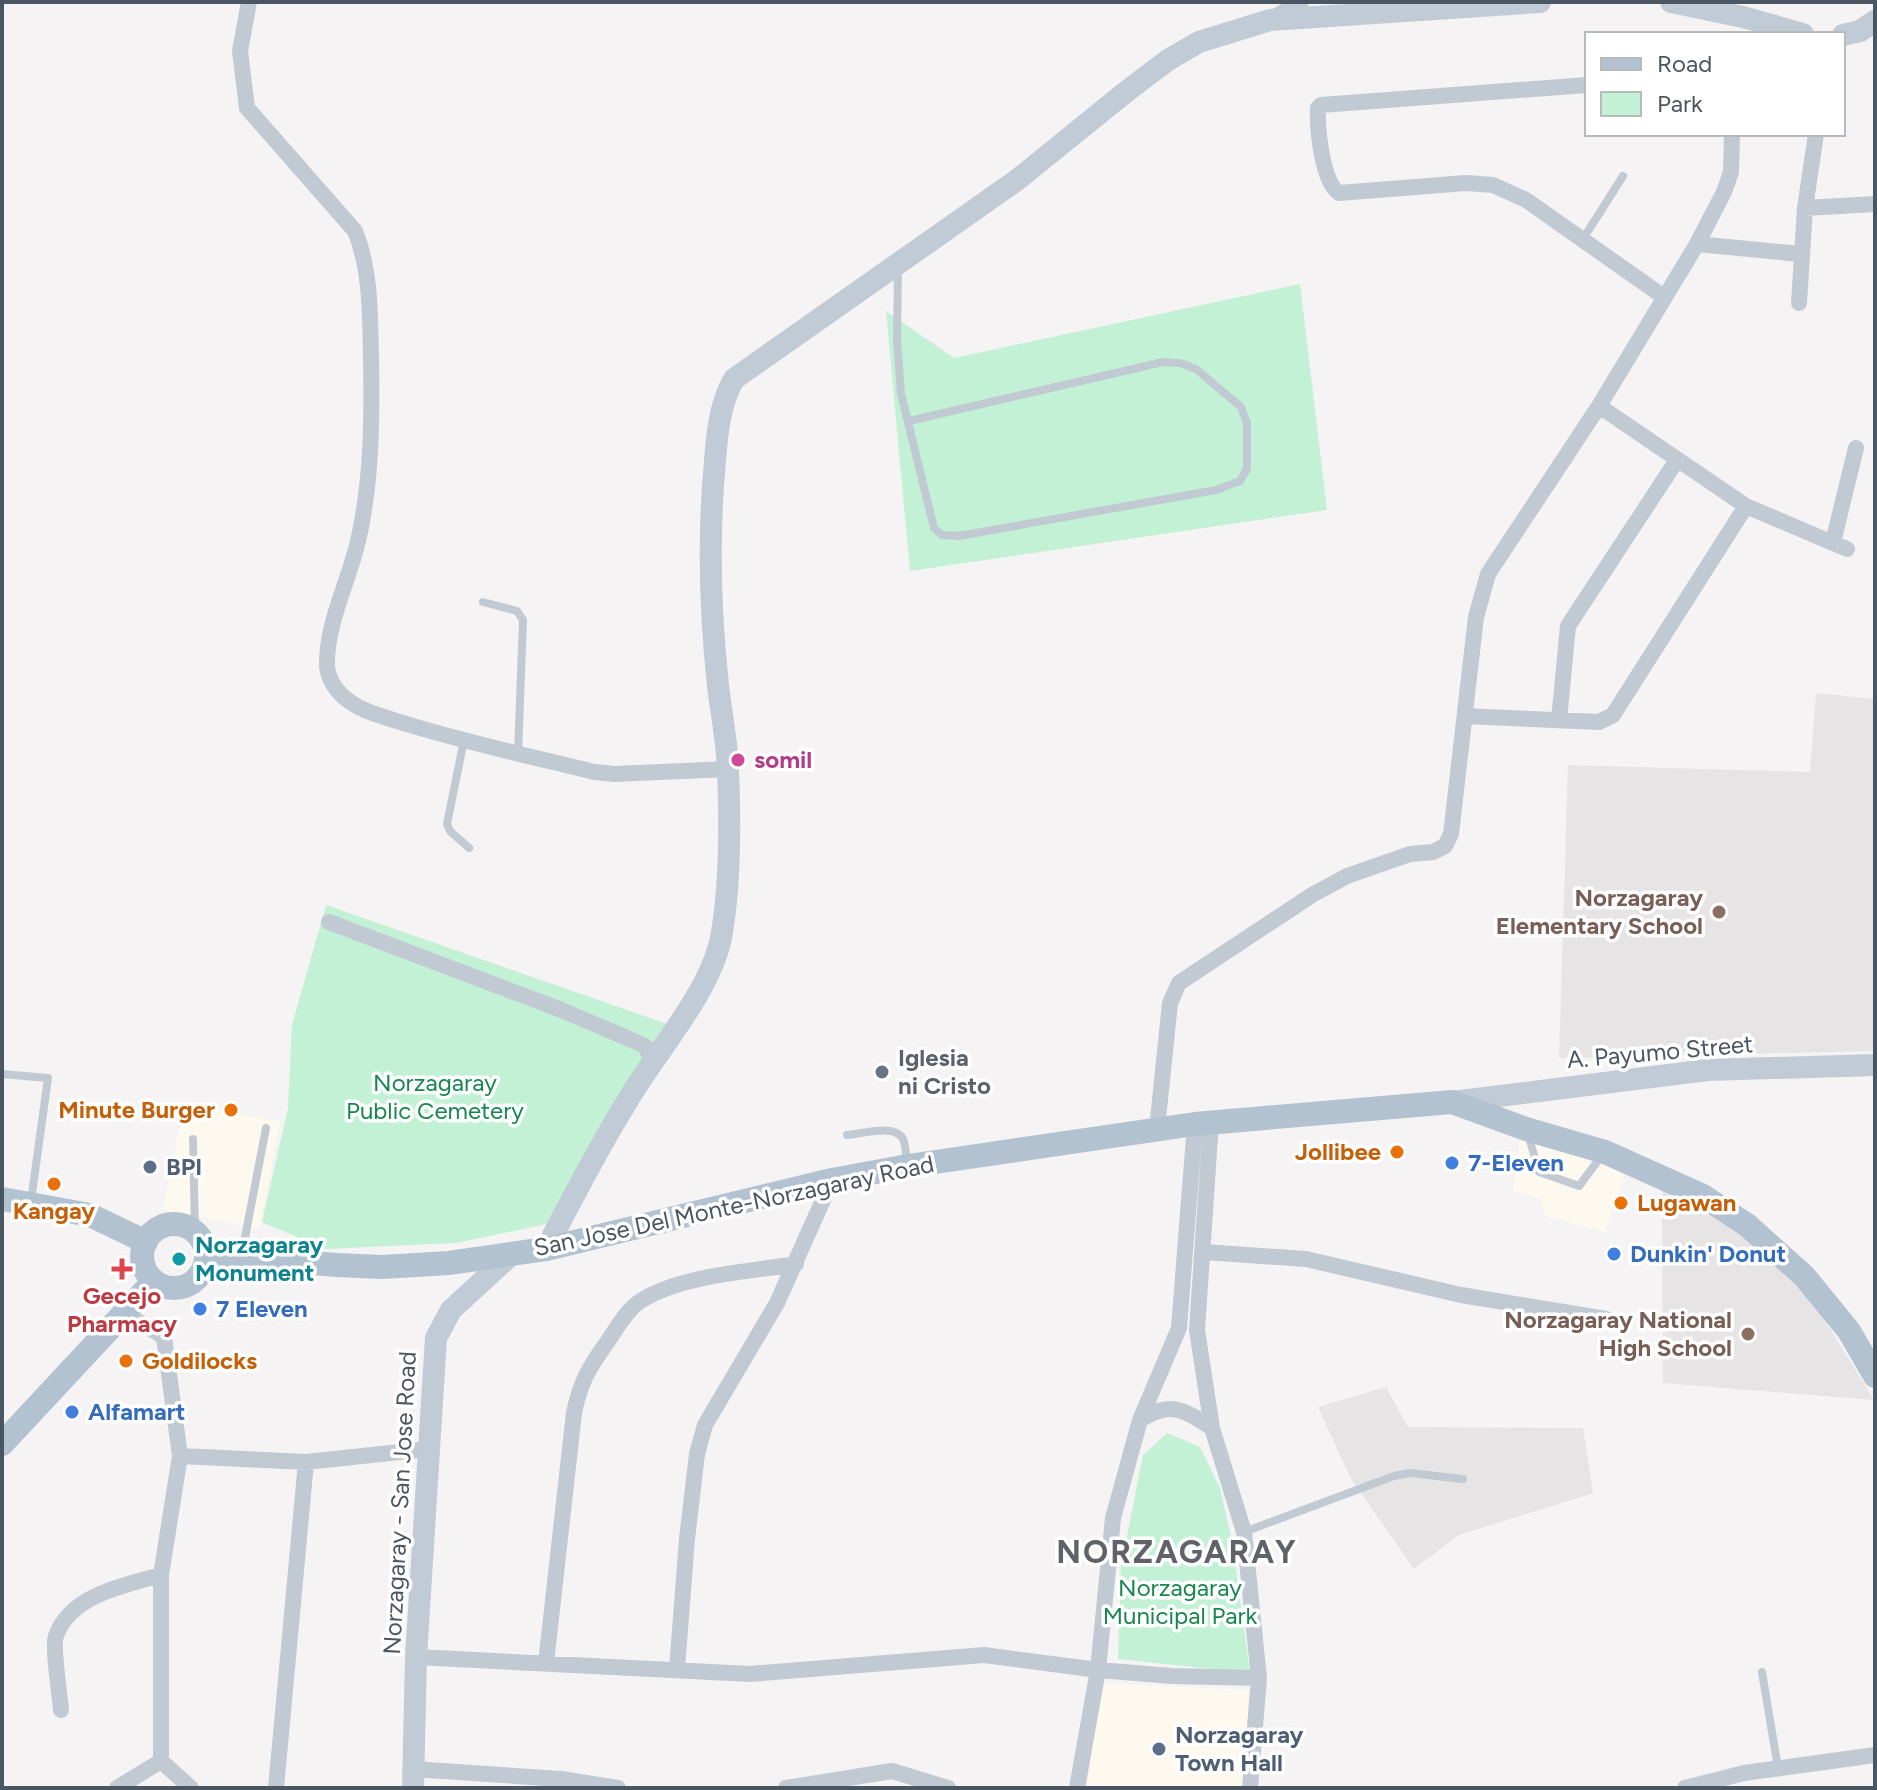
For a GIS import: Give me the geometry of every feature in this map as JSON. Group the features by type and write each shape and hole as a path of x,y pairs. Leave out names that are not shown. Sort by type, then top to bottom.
{"main road":[{"name":"San Jose Del Monte-Norzagaray Road","path":"201,1241 241,1257 337,1265 421,1266 546,1249 832,1180 908,1166 1203,1123 1452,1102"},
{"path":"1452,1102 1526,1129 1605,1152 1703,1196 1747,1225 1783,1255 1814,1287 1849,1331 1875,1376"},
{"path":"2,1199 90,1215 146,1242"},
{"path":"170,1224 184,1226 201,1241 203,1272 188,1285 170,1288 154,1281 142,1262 146,1242 152,1233 170,1224"},
{"path":"2,1444 154,1281"}],"street":[{"path":"249,2 240,51 247,108 355,231 370,306 372,435 367,491 360,534 330,641 327,673 345,698 368,712 518,754 615,774 728,769"},
{"path":"1270,20 1301,2"},
{"path":"546,1249 591,1163 705,982 717,955 726,899 728,769 718,685 711,568 711,495 720,419 726,392 734,379 1017,180 1168,60 1199,42 1270,20 1540,2"},
{"path":"1671,2 1742,26 1788,32"},
{"path":"1845,35 1860,31 1875,21"},
{"path":"1585,85 1321,105 1317,121 1327,175 1335,192 1466,183 1493,185 1526,200 1664,297"},
{"path":"1157,1129 1170,1003 1179,983 1312,895 1347,876 1410,854 1433,852 1445,846 1451,834 1476,617 1488,574 1599,406 1697,244 1731,172 1732,136"},
{"path":"1799,303 1800,254 1816,136"},
{"path":"1805,208 1875,204"},
{"path":"1697,244 1800,254"},
{"path":"1599,406 1746,506 1840,545 1856,448"},
{"path":"1559,720 1568,626 1677,460"},
{"path":"1465,716 1599,722 1613,715 1746,506"},
{"path":"329,922 559,1009 641,1044 646,1047 652,1063"},
{"name":"A. Payumo Street","path":"1452,1102 1708,1070 1875,1065"},
{"path":"1203,1123 1204,1252 1197,1330 1212,1428 1244,1532 1259,1678 1250,1788"},
{"path":"1077,1788 1098,1670 1113,1518 1140,1420 1179,1328 1203,1123"},
{"path":"677,1669 697,1454 705,1425 777,1303 832,1180"},
{"path":"1204,1252 1306,1259 1461,1295 1606,1319"},
{"name":"Norzagaray - San Jose Road","path":"413,1778 416,1657 436,1338 451,1310 513,1253"},
{"path":"546,1663 574,1413 585,1373 625,1316 638,1303 655,1294 702,1279 796,1264"},
{"path":"123,1312 164,1337 180,1456 161,1575 161,1761 191,1788"},
{"path":"1140,1420 1162,1408 1183,1409 1212,1428"},
{"path":"180,1456 306,1462 428,1449"},
{"path":"276,1788 306,1462"},
{"path":"61,1710 55,1637 75,1608 115,1588 161,1575"},
{"path":"416,1657 775,1674 984,1655 1098,1670 1259,1678"},
{"path":"1685,1788 1778,1768 1875,1755"},
{"path":"117,1788 161,1761"},
{"path":"786,1788 892,1771 948,1788"},
{"path":"413,1778 572,1780 618,1788"}],"lane":[{"path":"1583,239 1623,176"},
{"path":"898,265 898,373 909,421 934,528 942,535 959,536 1216,490 1240,481 1247,469 1247,423 1241,407 1196,369 1180,363 1163,362 909,421"},
{"path":"483,602 517,611 523,620 518,754"},
{"path":"464,740 447,824 450,831 469,848"},
{"path":"2,1074 48,1078 30,1202"},
{"path":"241,1257 266,1128"},
{"path":"1526,1129 1539,1172 1579,1186 1605,1152"},
{"path":"847,1135 886,1130 896,1132 903,1138 908,1166"},
{"path":"193,1139 201,1241"},
{"path":"1244,1532 1394,1476 1410,1473 1463,1479"},
{"path":"1762,1672 1778,1768"}],"shaded area":[{"name":"Norzagaray Elementary School","path":"1816,693 1875,699 1875,1051 1559,1058 1568,765 1810,772"},
{"path":"184,1103 280,1122 259,1229 163,1210"},
{"path":"1521,1137 1627,1168 1605,1232 1546,1216 1540,1198 1512,1192"},
{"name":"Norzagaray National High School","path":"1662,1190 1718,1209 1803,1285 1874,1400 1663,1383"},
{"path":"1386,1387 1408,1427 1583,1428 1593,1493 1459,1535 1414,1569 1351,1479 1318,1407"},
{"path":"1100,1683 1249,1690 1245,1788 1087,1788"}],"green space":[{"path":"1300,284 1327,510 910,571 886,311 954,358"},
{"name":"Norzagaray Public Cemetery","path":"326,905 673,1026 552,1223 456,1243 325,1249 262,1222 288,1108 292,1025"},
{"name":"Norzagaray Municipal Park","path":"1167,1433 1200,1447 1220,1488 1233,1546 1250,1673 1118,1659 1121,1567 1143,1455"}],"place":[{"name":"somil","path":"738,760"},
{"name":"Norzagaray Elementary School","path":"1719,912"},
{"name":"Iglesia ni Cristo","path":"882,1072"},
{"name":"Minute Burger","path":"231,1110"},
{"name":"Jollibee","path":"1397,1152"},
{"name":"7-Eleven","path":"1452,1163"},
{"name":"BPI","path":"150,1167"},
{"name":"Kangay","path":"54,1184"},
{"name":"Lugawan","path":"1621,1203"},
{"name":"Dunkin' Donut","path":"1614,1254"},
{"name":"Norzagaray Monument","path":"179,1259"},
{"name":"Gecejo Pharmacy","path":"122,1269"},
{"name":"7 Eleven","path":"200,1309"},
{"name":"Norzagaray National High School","path":"1748,1334"},
{"name":"Goldilocks","path":"126,1361"},
{"name":"Alfamart","path":"72,1412"},
{"name":"Norzagaray Town Hall","path":"1159,1749"}],"district":[{"name":"NORZAGARAY","path":"1177,1552"}]}
